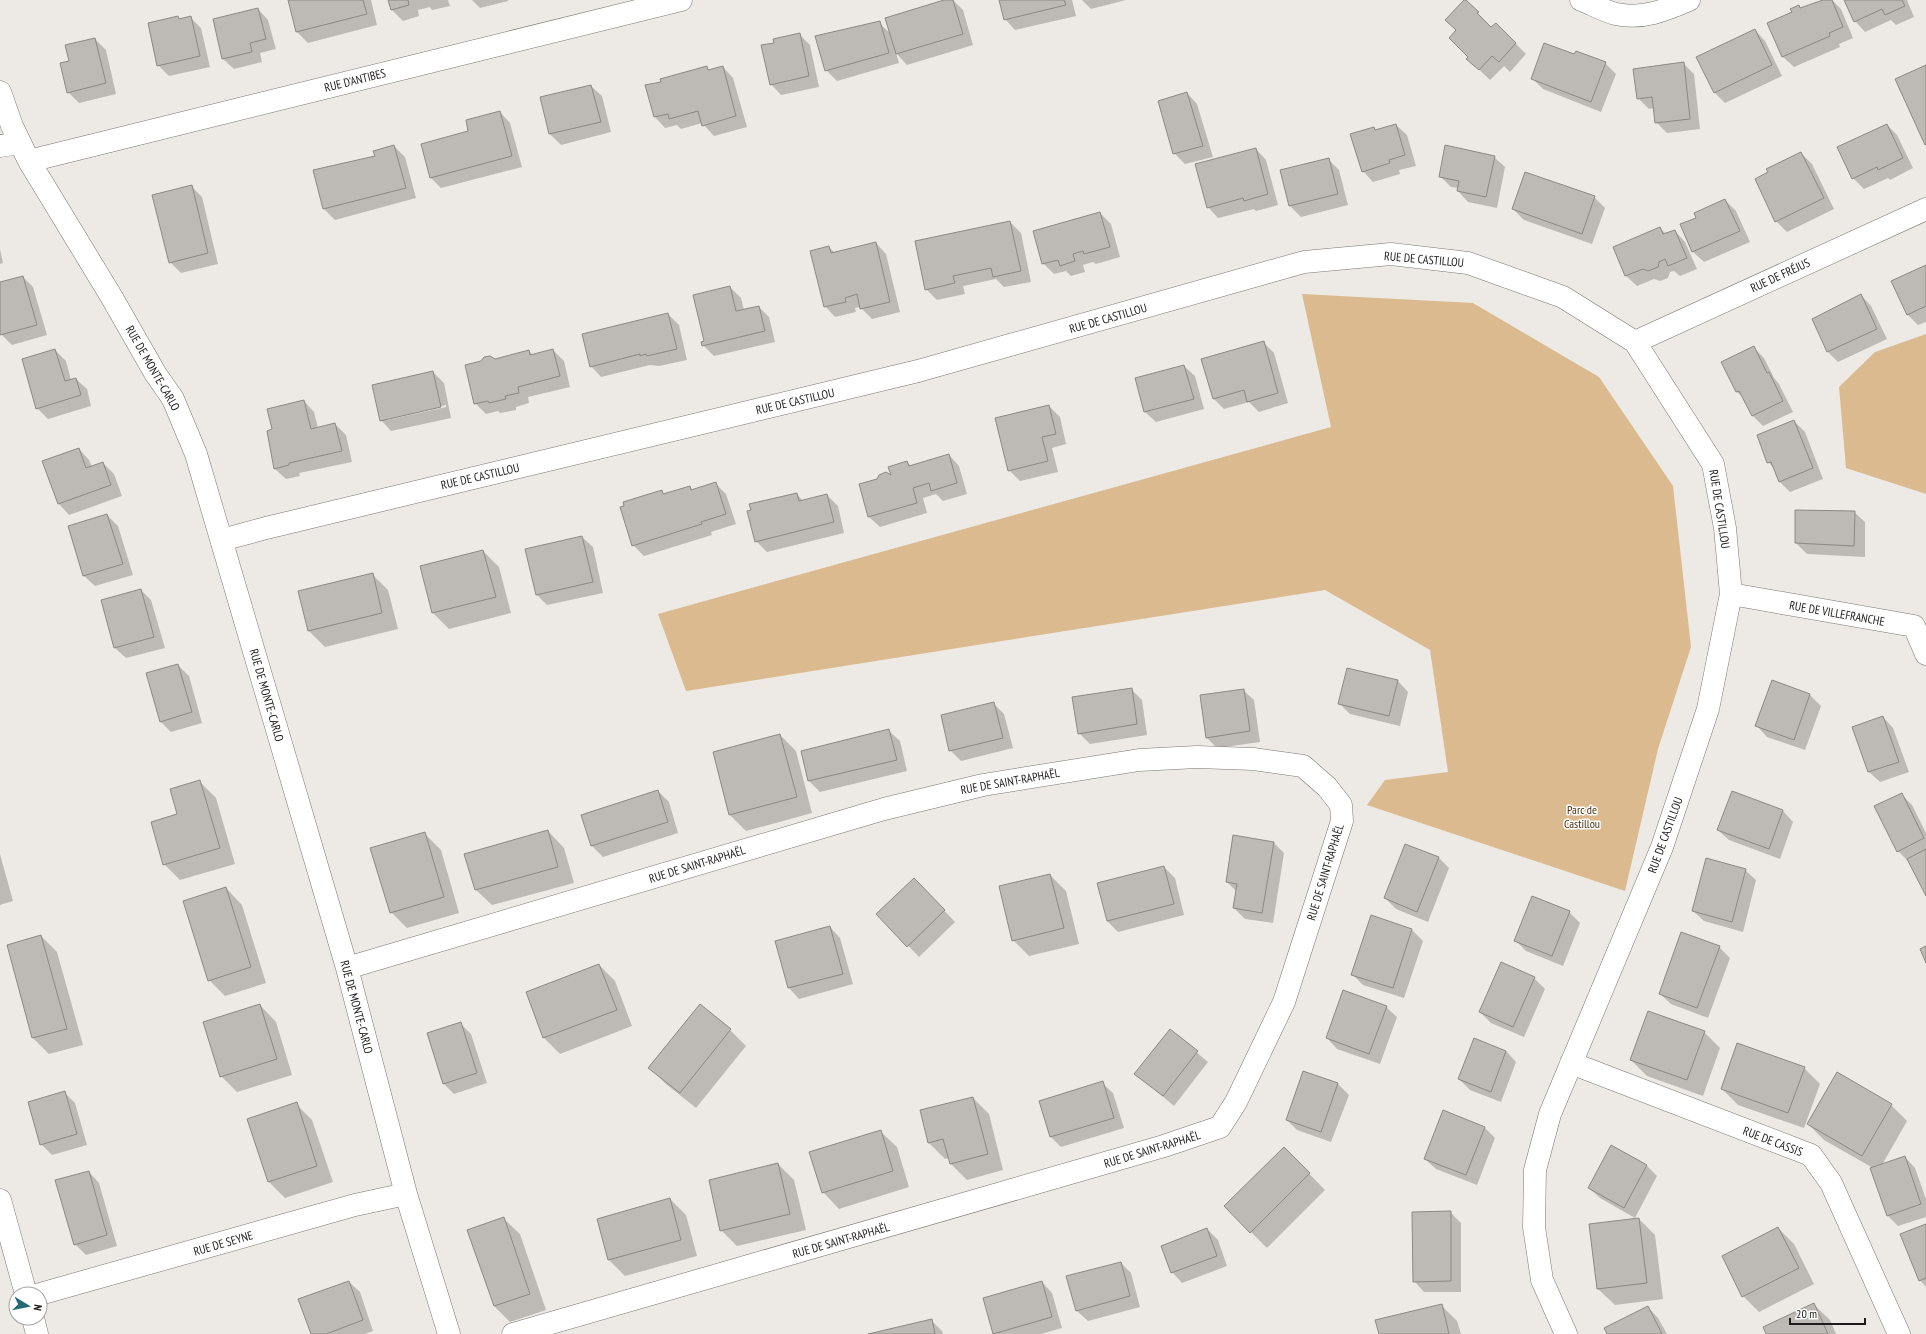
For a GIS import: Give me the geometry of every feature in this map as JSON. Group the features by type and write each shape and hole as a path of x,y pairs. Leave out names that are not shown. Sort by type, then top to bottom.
{"street":[{"name":"RUE D'ANTIBES","path":"16,150 681,0"},
{"path":"1581,0 1616,14 1636,16 1658,13 1689,0"},
{"name":"RUE DE MONTE-CARLO","path":"0,92 16,150 111,296 155,373 173,399 196,454 347,968 406,1194 449,1334"},
{"name":"RUE DE FRÉJUS","path":"1635,342 1926,208"},
{"name":"RUE DE CASTILLOU","path":"222,540 274,526 918,372 1304,262 1391,254 1468,263 1563,297 1635,342 1713,464 1725,528 1731,594 1708,710 1662,847 1550,1114 1535,1170 1534,1228 1542,1280 1566,1334"},
{"name":"RUE DE VILLEFRANCHE","path":"1731,594 1920,626 1926,654"},
{"name":"RUE DE SAINT-RAPHAËL","path":"347,968 884,809 983,785 1139,760 1197,757 1253,759 1303,766 1327,787 1341,805 1342,821 1284,1002 1250,1077 1220,1127 1164,1146 513,1334"},
{"name":"RUE DE CASSIS","path":"1571,1063 1811,1155 1831,1183 1899,1334"},
{"name":"RUE DE SEYNE","path":"48,1292 355,1206 406,1194"},
{"path":"0,1200 24,1286"}],"green space":[{"name":"Parc de Castillou","path":"1302,294 1473,303 1599,377 1673,486 1691,647 1658,749 1625,891 1367,805 1385,780 1448,772 1430,650 1325,590 686,691 658,614 1331,427"},
{"path":"1926,334 1926,494 1846,468 1839,387 1875,352"}],"building":[{"path":"288,0 363,0 367,14 296,32"},
{"path":"388,0 408,0 409,5 391,10"},
{"path":"944,0 953,0 963,34 896,54 885,18"},
{"path":"999,0 1064,0 1066,5 1004,20"},
{"path":"1464,0 1466,0 1479,12 1477,13 1491,27 1496,23 1516,43 1499,62 1492,56 1479,70 1466,59 1468,57 1449,38 1456,30 1445,20"},
{"path":"1823,0 1832,0 1843,27 1829,33 1830,36 1782,57 1767,23 1792,12 1790,9 1799,5 1800,8"},
{"path":"1844,0 1902,0 1905,6 1885,15 1882,9 1854,22"},
{"path":"258,8 266,39 250,43 252,52 222,59 213,19"},
{"path":"178,16 179,19 191,16 200,56 157,66 148,23"},
{"path":"880,21 889,53 825,71 815,36"},
{"path":"1755,29 1772,65 1714,93 1696,57"},
{"path":"800,33 809,76 770,85 761,45 774,43 773,39"},
{"path":"95,38 106,83 67,93 60,63 69,61 65,45"},
{"path":"1544,43 1574,54 1576,51 1606,62 1591,102 1531,79"},
{"path":"1684,62 1690,119 1655,123 1652,97 1637,99 1633,69"},
{"path":"1926,65 1926,144 1925,145 1895,79"},
{"path":"707,66 708,70 723,66 736,116 702,126 698,111 669,119 668,114 654,117 645,85 661,82 660,79"},
{"path":"591,85 601,122 549,134 540,97"},
{"path":"1187,92 1203,146 1173,154 1158,101"},
{"path":"500,111 512,156 430,178 421,144 468,131 466,120"},
{"path":"1396,124 1405,155 1389,160 1390,163 1362,172 1350,134 1374,127 1375,130"},
{"path":"1887,124 1903,158 1878,170 1877,167 1852,179 1837,147"},
{"path":"394,145 406,188 323,209 313,170 375,156 373,151"},
{"path":"1445,145 1495,156 1486,197 1457,191 1459,181 1439,177"},
{"path":"1256,148 1268,194 1244,201 1243,198 1207,208 1195,164"},
{"path":"1801,152 1824,198 1775,222 1755,179 1768,172 1766,169"},
{"path":"1329,158 1338,194 1289,206 1280,170"},
{"path":"1525,172 1595,196 1582,234 1512,209"},
{"path":"192,185 208,253 169,263 152,195"},
{"path":"1725,199 1740,231 1692,252 1680,224 1696,218 1694,213"},
{"path":"1100,212 1110,247 1084,254 1083,251 1073,254 1075,261 1060,266 1058,260 1042,264 1033,231"},
{"path":"1010,221 1021,271 993,277 991,268 953,276 955,283 925,290 915,241"},
{"path":"1660,227 1663,234 1675,230 1687,258 1668,266 1665,259 1659,262 1658,267 1648,271 1643,269 1625,276 1613,247"},
{"path":"876,242 890,302 860,309 857,294 845,298 846,302 824,307 810,251 829,246 831,253"},
{"path":"1926,265 1926,306 1907,315 1891,281"},
{"path":"23,276 37,325 0,335 0,282"},
{"path":"730,286 736,311 759,306 765,331 702,346 701,342 704,341 693,295"},
{"path":"1861,294 1877,329 1827,352 1812,319"},
{"path":"668,313 677,349 647,356 646,354 640,356 640,354 590,367 582,334"},
{"path":"1264,341 1278,393 1247,402 1244,390 1213,399 1201,359"},
{"path":"1754,346 1783,401 1752,416 1739,391 1736,392 1721,362"},
{"path":"55,349 65,381 76,378 81,395 36,409 22,359"},
{"path":"553,349 560,376 518,387 519,393 505,396 506,399 489,403 488,401 474,404 465,365 481,361 484,357 490,356 495,359 529,350 530,355"},
{"path":"1184,365 1194,399 1144,412 1135,378"},
{"path":"433,371 441,407 380,421 372,385"},
{"path":"304,400 311,429 335,423 342,451 289,463 289,465 274,469 267,431 272,429 267,409"},
{"path":"1049,405 1056,434 1042,437 1048,461 1008,471 995,418"},
{"path":"1794,420 1813,468 1779,482 1771,462 1767,463 1757,435"},
{"path":"79,448 86,468 103,462 111,485 58,504 42,461"},
{"path":"949,454 957,483 931,491 929,483 913,488 917,503 868,517 859,484 877,479 879,475 886,472 891,475 888,467 907,461 909,466"},
{"path":"716,482 726,514 701,522 702,524 632,546 620,507 624,506 623,502 662,490 663,494 690,486 691,490"},
{"path":"797,493 799,501 827,494 834,522 755,542 747,511 751,510 749,504"},
{"path":"1795,510 1855,511 1854,546 1795,543"},
{"path":"107,514 123,564 83,576 68,526"},
{"path":"582,536 593,582 536,595 525,549"},
{"path":"483,550 496,597 432,613 420,566"},
{"path":"373,573 382,613 308,631 298,591"},
{"path":"141,589 154,637 114,648 101,600"},
{"path":"178,664 192,712 160,722 146,673"},
{"path":"1347,668 1398,680 1389,716 1338,704"},
{"path":"1772,680 1810,694 1794,740 1755,726"},
{"path":"1132,688 1137,724 1078,734 1072,697"},
{"path":"1244,689 1250,731 1206,738 1200,695"},
{"path":"994,702 1003,738 949,751 941,715"},
{"path":"1883,716 1899,762 1868,772 1852,727"},
{"path":"889,729 897,760 808,781 801,751"},
{"path":"780,734 797,797 729,815 713,752"},
{"path":"200,780 220,848 163,865 151,822 177,814 170,789"},
{"path":"658,790 668,822 591,846 581,815"},
{"path":"1732,791 1783,810 1769,849 1717,830"},
{"path":"1902,793 1924,838 1897,852 1874,806"},
{"path":"548,830 558,867 475,890 464,854"},
{"path":"425,832 444,897 390,913 370,848"},
{"path":"1233,835 1274,842 1262,913 1233,908 1237,884 1226,882"},
{"path":"1405,844 1439,857 1417,912 1384,898"},
{"path":"1926,849 1926,896 1907,859"},
{"path":"1706,858 1746,869 1732,922 1692,911"},
{"path":"1164,866 1174,904 1107,921 1097,883"},
{"path":"1050,874 1064,928 1012,941 999,886"},
{"path":"914,878 945,910 907,947 876,914"},
{"path":"226,887 251,967 208,981 183,901"},
{"path":"1532,896 1570,911 1552,956 1514,941"},
{"path":"1371,915 1412,929 1393,988 1351,975"},
{"path":"830,926 843,974 788,988 775,941"},
{"path":"1681,932 1720,946 1697,1008 1659,994"},
{"path":"41,935 67,1029 32,1038 7,945"},
{"path":"1926,946 1926,963 1920,949"},
{"path":"1501,962 1535,977 1513,1027 1479,1012"},
{"path":"599,964 617,1010 543,1038 526,992"},
{"path":"1343,990 1387,1006 1369,1054 1326,1038"},
{"path":"260,1004 277,1059 220,1077 203,1022"},
{"path":"700,1004 731,1029 680,1093 648,1068"},
{"path":"1648,1011 1705,1031 1687,1080 1630,1060"},
{"path":"461,1022 477,1073 443,1084 427,1033"},
{"path":"1170,1029 1198,1051 1163,1096 1134,1074"},
{"path":"1474,1038 1506,1051 1491,1092 1458,1079"},
{"path":"1737,1043 1805,1067 1788,1113 1721,1089"},
{"path":"1303,1071 1338,1083 1321,1132 1286,1120"},
{"path":"1837,1072 1892,1104 1862,1156 1807,1124"},
{"path":"1103,1081 1114,1118 1050,1137 1039,1101"},
{"path":"65,1091 77,1134 40,1145 28,1102"},
{"path":"973,1097 988,1154 950,1164 943,1139 928,1143 920,1110"},
{"path":"297,1102 317,1166 268,1182 247,1119"},
{"path":"1443,1110 1485,1127 1466,1175 1424,1159"},
{"path":"881,1130 893,1171 822,1193 809,1152"},
{"path":"1611,1145 1647,1165 1624,1208 1588,1188"},
{"path":"1284,1147 1310,1173 1250,1233 1224,1206"},
{"path":"1905,1156 1921,1204 1887,1216 1870,1168"},
{"path":"778,1163 790,1214 720,1231 709,1180"},
{"path":"89,1171 107,1235 74,1245 55,1180"},
{"path":"670,1198 681,1240 608,1260 597,1219"},
{"path":"1451,1211 1451,1281 1413,1282 1412,1212"},
{"path":"504,1217 530,1294 494,1306 467,1230"},
{"path":"1639,1218 1647,1283 1597,1289 1589,1224"},
{"path":"1926,1224 1926,1278 1919,1281 1900,1234"},
{"path":"1778,1227 1799,1268 1742,1297 1722,1256"},
{"path":"1207,1228 1217,1256 1171,1273 1161,1246"},
{"path":"1121,1262 1130,1296 1076,1311 1066,1276"},
{"path":"349,1281 363,1320 326,1334 311,1334 298,1299"},
{"path":"1042,1281 1052,1317 993,1334 983,1298"},
{"path":"1814,1303 1828,1334 1766,1334 1763,1327"},
{"path":"1442,1304 1449,1334 1379,1334 1375,1320"},
{"path":"1648,1306 1662,1334 1607,1334 1604,1328"},
{"path":"932,1319 935,1334 868,1334"}]}
